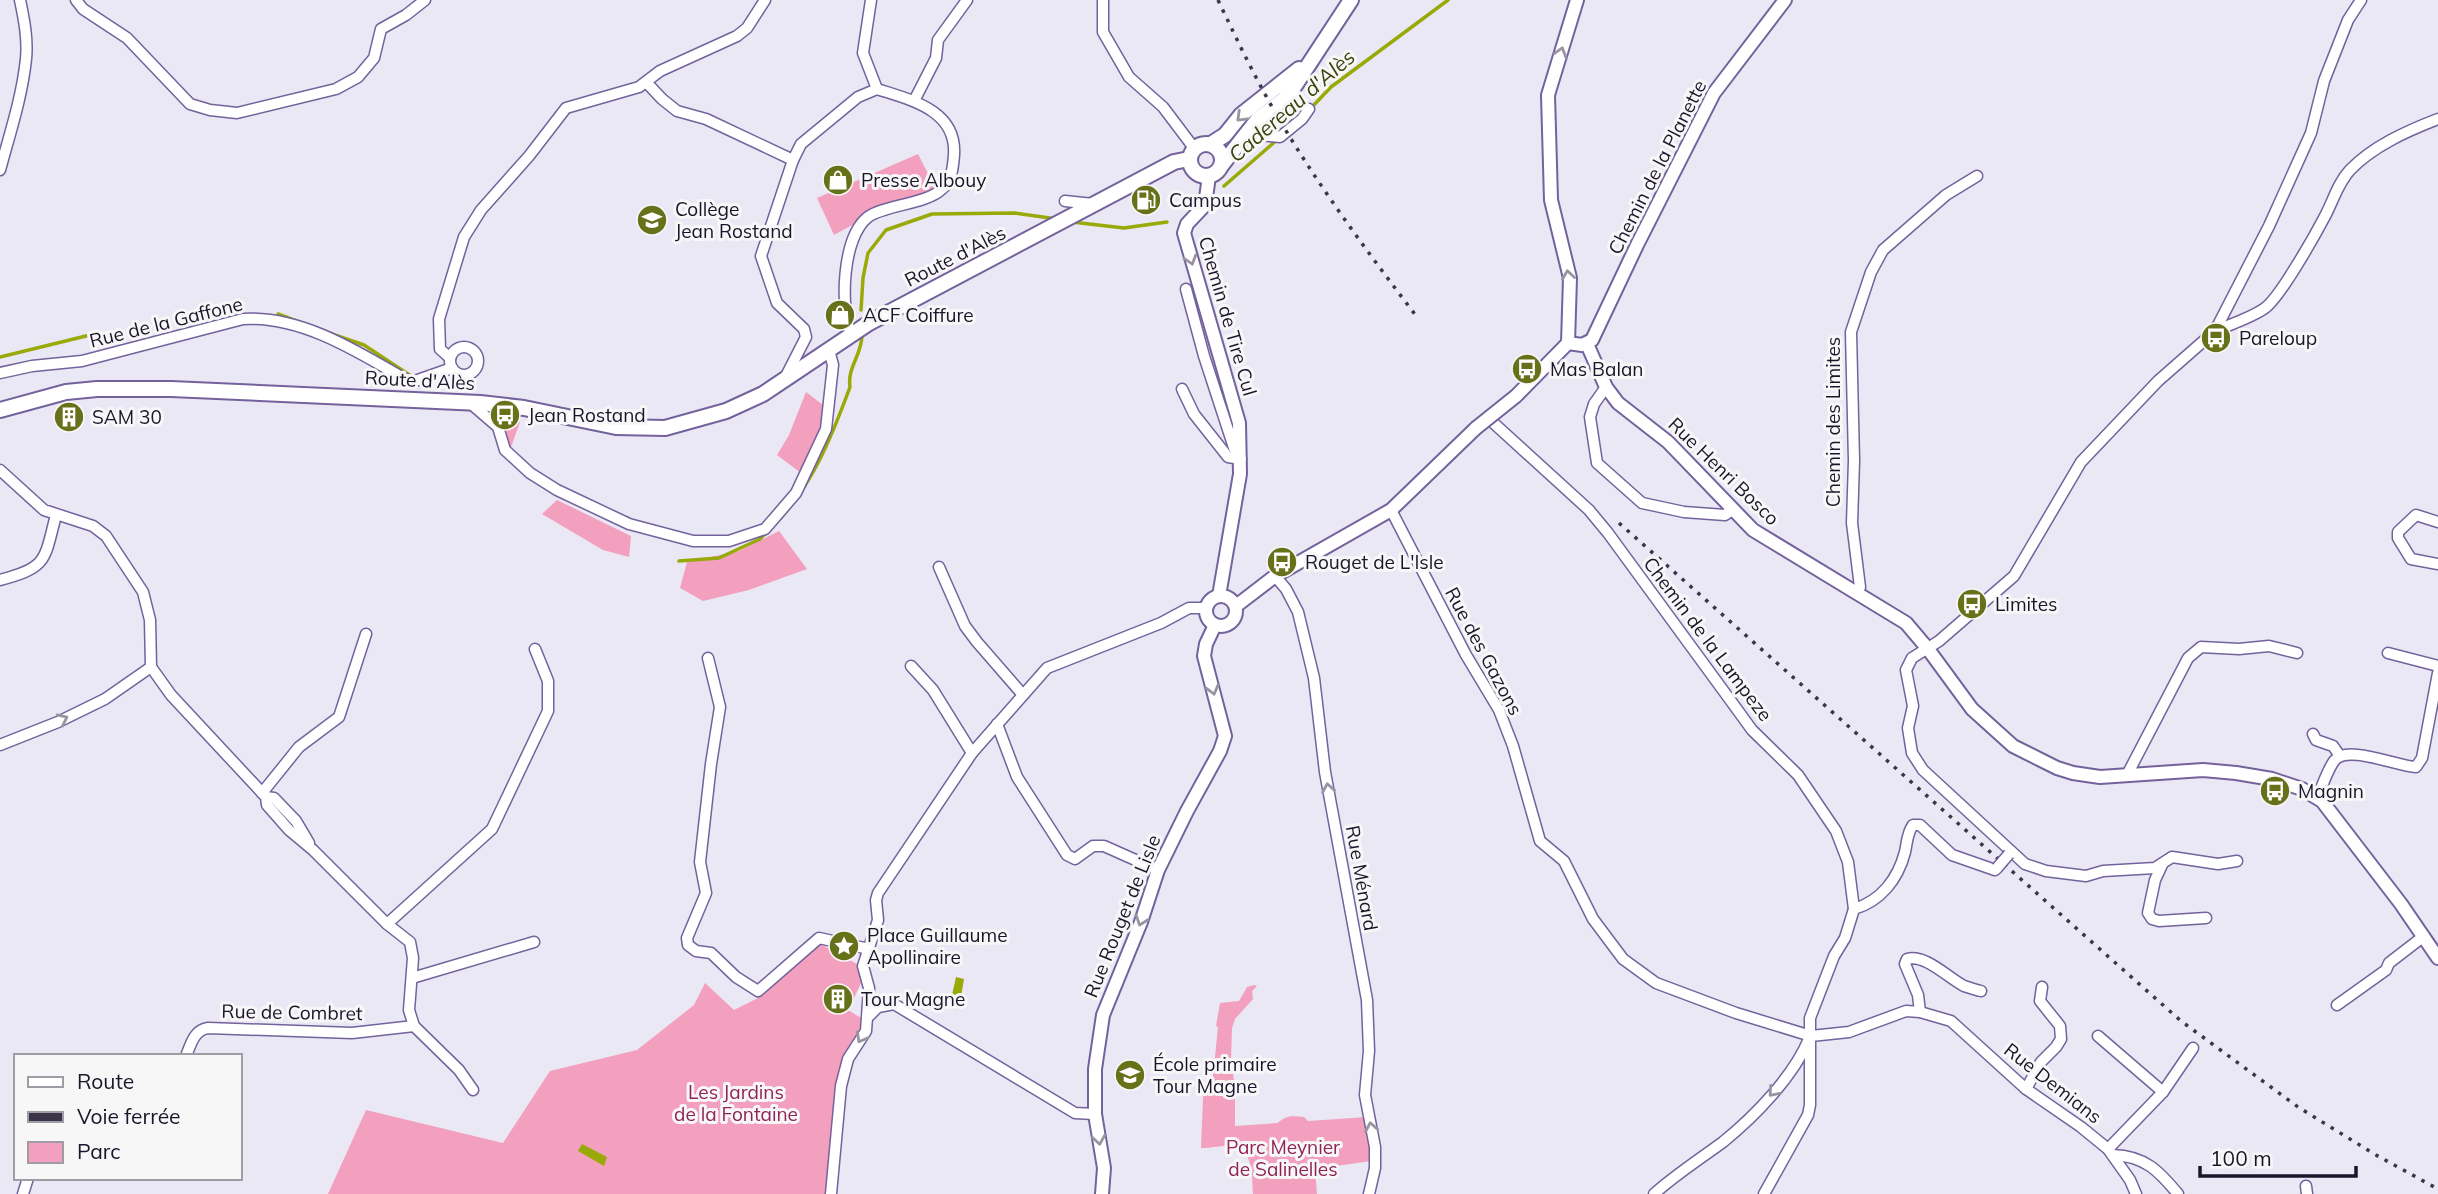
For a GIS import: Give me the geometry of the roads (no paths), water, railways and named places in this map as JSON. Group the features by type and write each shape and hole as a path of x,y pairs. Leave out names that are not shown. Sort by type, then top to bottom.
{"main road":[{"path":"1222,166 1222,155 1216,146 1211,144 1202,144 1192,154 1195,172 1209,176 1219,171 1268,109 1284,99 1350,0"},
{"path":"1211,144 1225,135 1241,115 1311,60"},
{"name":"Route d'Alès","path":"0,410 66,392 112,389 341,395 468,402 524,408 616,427 665,428 726,411 763,394 878,318 1192,154"}],"street":[{"path":"0,170 26,58 26,30 20,0"},
{"path":"76,0 83,9 127,38 190,104 210,110 237,113 336,89 358,77 374,58 382,29 425,0"},
{"path":"765,0 747,28 737,36 660,71 646,82 677,111 706,119 793,160"},
{"path":"871,0 863,52 877,89"},
{"path":"914,101 936,58 939,40 967,0"},
{"path":"1103,0 1103,32 1129,77 1163,107 1192,154"},
{"path":"1236,606 1275,576 1391,510 1476,428 1516,396 1568,343 1570,278 1551,200 1548,95 1577,0"},
{"name":"Chemin de la Planette","path":"1587,344 1592,341 1714,93 1785,0"},
{"path":"2216,331 2269,226 2311,134 2324,81 2348,20 2359,3 2344,0"},
{"name":"Rue de la Gaffone","path":"0,373 32,366 82,361 243,319 256,318 302,327 405,379 415,381 451,363 440,349 439,319 464,237 481,210 530,156 566,107 639,87 646,82"},
{"path":"784,380 806,337 804,329 777,303 761,256 793,160 801,144 858,97 877,89 930,108 950,129 955,144 950,178 945,188 938,193 867,218 851,241 845,265 847,322 851,334"},
{"path":"1247,134 1280,136 1302,119 1309,109"},
{"path":"2237,861 2218,864 2172,856 2155,868 2103,871 2086,876 2046,871 2025,864 1923,770 1912,753 1908,728 1913,706 1906,670 1912,658 1928,649 2014,576 2081,462 2158,381 2216,331 2264,308 2276,297 2325,217 2337,188 2348,172 2368,154 2413,129 2438,119"},
{"name":"Chemin de Tire Cul","path":"1209,176 1205,205 1187,224 1185,239 1239,424 1240,474 1219,596"},
{"name":"Chemin des Limites","path":"1858,593 1860,587 1852,523 1854,461 1851,332 1871,272 1883,250 1946,195 1978,176"},
{"path":"1065,201 1092,206"},
{"path":"1186,289 1204,356 1234,448 1241,459"},
{"path":"1568,343 1587,344"},
{"name":"Rue Henri Bosco","path":"1587,344 1606,387 1618,403 1668,442 1732,510 1764,538 1906,623 1928,649"},
{"path":"468,402 498,427 505,450 530,473 557,490 629,524 693,541 729,541 765,529 796,493 826,429 833,365 829,350"},
{"path":"1606,387 1594,404 1591,417 1597,463 1642,503 1684,512 1725,515 1732,510"},
{"path":"1182,389 1194,414 1228,457 1241,459"},
{"name":"Chemin de la Lampeze","path":"1488,418 1589,510 1752,730 1798,775 1836,831 1847,862 1854,909"},
{"path":"0,470 44,510 93,526 106,536 143,592 150,620 151,667 171,695 264,795 274,798 296,821 313,850 387,924 410,942 413,958 409,1010 414,1026 459,1070 473,1090"},
{"name":"Rue des Gazons","path":"1391,510 1466,655 1499,710 1513,746 1540,841 1564,861 1593,919 1623,959 1656,983 1736,1013 1811,1036"},
{"path":"0,580 36,568 46,553 56,515"},
{"path":"2438,522 2416,515 2398,532 2398,538 2412,559 2438,564"},
{"path":"939,567 965,626 1023,695"},
{"name":"Rue Ménard","path":"1275,576 1286,589 1298,612 1314,678 1325,772 1367,1000 1369,1051 1365,1095 1375,1147 1375,1168 1369,1194"},
{"path":"1219,596 1229,598 1236,606 1237,615 1232,622 1224,626 1215,625 1207,616 1206,608 1211,600 1219,596"},
{"path":"831,1194 841,1086 848,1059 866,1031 869,988 863,966 878,920 878,893 972,753 1047,668 1161,624 1189,608 1206,608"},
{"name":"Rue Rouget de Lisle","path":"1102,1194 1104,1168 1095,1114 1096,1069 1103,1015 1142,922 1158,870 1220,751 1225,736 1204,656 1206,644 1215,625"},
{"path":"264,795 299,747 339,717 366,634"},
{"path":"2127,775 2188,657 2201,646 2239,649 2269,646 2297,653"},
{"path":"387,924 492,829 548,710 548,681 534,649"},
{"path":"1928,649 1972,709 2013,746 2057,768 2100,778 2203,770 2236,773 2272,779 2317,797 2438,958"},
{"path":"2388,653 2438,666"},
{"path":"709,659 720,707 709,776 701,862 706,893 687,938 688,945 696,951 711,953 736,977 758,991 819,938 869,949"},
{"path":"911,666 933,690 972,753"},
{"path":"0,745 58,722 105,699 151,667"},
{"path":"2317,797 2334,761 2346,753 2416,767 2422,758 2438,673"},
{"path":"998,724 1017,777 1067,855 1074,859 1093,846 1104,846 1158,870"},
{"path":"2313,734 2316,740 2333,746 2340,756"},
{"path":"1765,1194 1808,1115 1810,1018 1834,956 1845,937 1854,909 1870,904 1896,875 1913,825 1920,825 1952,855 1995,870 2010,853"},
{"path":"2162,865 2155,880 2148,913 2152,919 2159,921 2206,918"},
{"path":"2337,1005 2386,970 2389,963 2424,936"},
{"path":"412,978 534,942"},
{"path":"1920,1012 1918,995 1905,964 1907,959 1924,961 1964,985 1981,991"},
{"path":"2026,1089 2041,1062 2061,1039 2060,1026 2040,1001 2042,987"},
{"path":"868,1017 878,1007 894,1004 1074,1113 1095,1114"},
{"name":"Rue Demians","path":"1811,1036 1849,1032 1906,1011 1951,1021 2026,1089 2081,1127 2111,1152 2136,1194"},
{"name":"Rue de Combret","path":"187,1054 196,1033 208,1027 352,1033 414,1026"},
{"path":"1654,1194 1725,1140 1755,1111 1800,1061 1811,1036"},
{"path":"2098,1036 2163,1092"},
{"path":"2178,1194 2145,1161 2111,1152 2163,1092 2193,1048"}],"waterway":[{"name":"Cadereau d'Alès","path":"1311,108 1331,87 1448,0"},
{"name":"Cadereau d'Alès","path":"1224,186 1278,139"},
{"name":"Cadereau d'Alès","path":"861,310 868,253 886,230 932,214 1015,213 1057,219"},
{"name":"Cadereau d'Alès","path":"1072,222 1124,228 1167,222"},
{"name":"Cadereau d'Alès","path":"278,314 299,322"},
{"name":"Cadereau d'Alès","path":"326,332 364,345 408,374"},
{"name":"Cadereau d'Alès","path":"0,357 90,335 120,340"},
{"name":"Cadereau d'Alès","path":"775,524 800,493 828,442 850,387 851,373 862,335"},
{"name":"Cadereau d'Alès","path":"679,561 719,558 760,539 767,532"}],"railway":[{"path":"1218,0 1256,78 1297,149 1346,222 1417,317"},
{"path":"1619,523 2181,1021 2298,1107 2438,1189"}],"place":[{"name":"Presse Albouy","path":"838,180"},
{"name":"Campus","path":"1146,200"},
{"name":"Collège Jean Rostand","path":"652,220"},
{"name":"ACF Coiffure","path":"840,315"},
{"name":"Pareloup","path":"2216,338"},
{"name":"Mas Balan","path":"1527,369"},
{"name":"Jean Rostand","path":"505,415"},
{"name":"SAM 30","path":"69,417"},
{"name":"Rouget de L'Isle","path":"1282,562"},
{"name":"Limites","path":"1972,604"},
{"name":"Magnin","path":"2275,791"},
{"name":"Place Guillaume Apollinaire","path":"844,946"},
{"name":"Tour Magne","path":"838,999"},
{"name":"École primaire Tour Magne","path":"1130,1075"}],"park label":[{"name":"Les Jardins de la Fontaine","path":"736,1103"},
{"name":"Parc Meynier de Salinelles","path":"1283,1158"}]}
